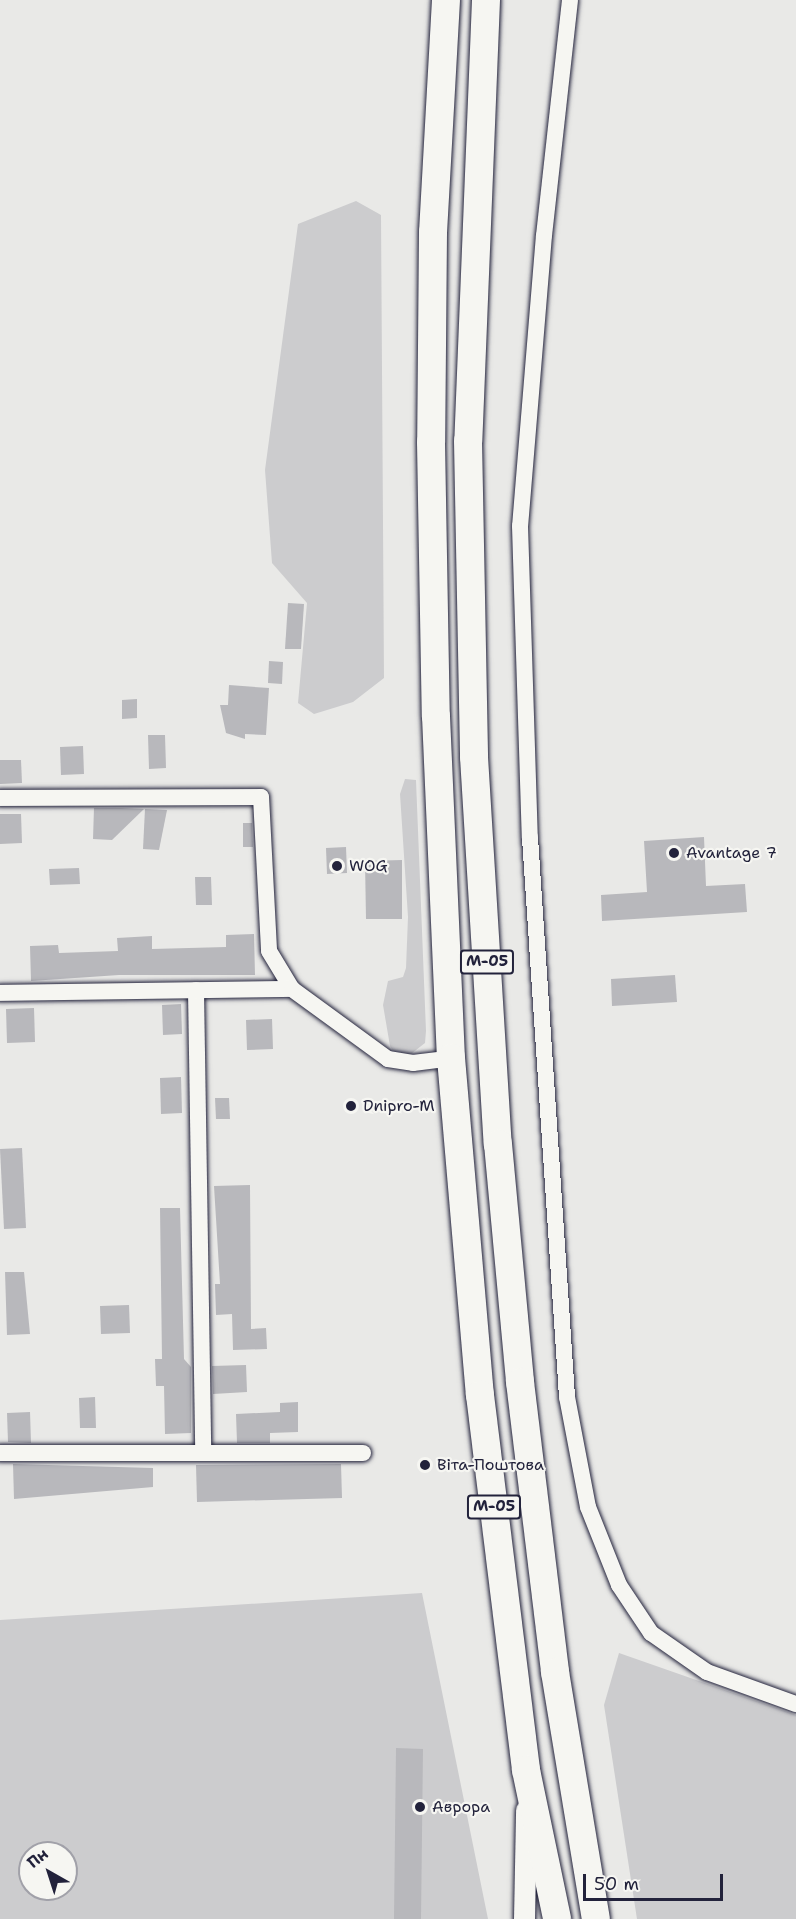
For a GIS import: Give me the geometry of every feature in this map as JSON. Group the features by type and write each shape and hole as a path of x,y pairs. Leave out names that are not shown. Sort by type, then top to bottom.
{"highway":[{"name":"М-05","path":"446,0 433,232 431,442 436,716 451,1058 468,1279 526,1770 557,1919"},
{"name":"М-05","path":"486,0 468,441 474,757 498,1144 520,1382 555,1672 596,1919"}],"street":[{"path":"570,0 544,235 520,526 530,838 567,1397 588,1507 619,1585 651,1633 707,1672 796,1704"},
{"path":"0,798 261,797 269,951 292,989 388,1059 413,1063 451,1058"},
{"path":"0,993 292,989"},
{"path":"196,990 203,1453"},
{"path":"0,1453 363,1453"},
{"path":"524,1919 526,1770"}],"shaded area":[{"path":"356,201 381,215 384,678 353,702 314,714 298,703 307,603 272,563 265,470 298,224"},
{"path":"405,779 416,780 426,1031 425,1043 407,1057 396,1055 390,1046 383,1005 388,981 403,977 406,968 408,917 400,794"},
{"path":"422,1593 488,1919 0,1919 0,1620"},
{"path":"619,1653 796,1715 796,1919 637,1919 604,1705"}],"building":[{"path":"288,603 304,604 301,649 285,649"},
{"path":"269,661 283,662 282,684 268,683"},
{"path":"229,685 269,688 266,735 245,734 245,739 226,733 220,705 228,705"},
{"path":"137,699 137,718 122,719 122,700"},
{"path":"148,735 165,735 166,768 149,769"},
{"path":"83,746 84,774 61,775 60,747"},
{"path":"0,760 21,760 22,783 0,784"},
{"path":"94,808 144,809 112,840 93,839"},
{"path":"145,809 167,810 159,850 143,849"},
{"path":"0,814 21,814 22,843 0,844"},
{"path":"243,823 252,823 253,847 243,847"},
{"path":"704,837 706,886 745,884 747,912 602,921 601,895 647,892 644,841"},
{"name":"WOG","path":"346,847 347,873 327,874 326,848"},
{"path":"402,860 402,919 366,919 365,861"},
{"path":"79,868 80,884 50,885 49,869"},
{"path":"195,877 211,877 212,905 196,905"},
{"path":"254,934 255,975 119,975 31,981 30,946 58,945 59,953 118,951 117,938 152,936 152,949 226,947 226,935"},
{"path":"675,975 677,1002 612,1006 611,979"},
{"path":"181,1004 182,1034 163,1035 162,1005"},
{"path":"34,1008 35,1042 7,1043 6,1009"},
{"path":"272,1019 273,1049 247,1050 246,1020"},
{"path":"181,1077 182,1113 161,1114 160,1078"},
{"path":"215,1098 229,1098 230,1119 216,1119"},
{"path":"22,1148 26,1228 4,1229 0,1149"},
{"path":"250,1185 251,1329 266,1328 267,1349 233,1350 232,1314 216,1315 215,1284 220,1284 214,1186"},
{"path":"160,1208 180,1208 184,1359 191,1367 191,1433 165,1434 164,1386 156,1386 155,1359 162,1359"},
{"path":"5,1272 24,1272 30,1334 7,1335"},
{"path":"129,1305 130,1333 101,1334 100,1306"},
{"path":"246,1365 247,1392 213,1394 212,1366"},
{"path":"95,1397 96,1428 80,1428 79,1398"},
{"path":"298,1402 298,1432 270,1433 270,1443 237,1443 236,1414 280,1412 280,1403"},
{"path":"30,1412 31,1443 8,1442 7,1413"},
{"path":"13,1464 153,1468 153,1487 14,1499"},
{"path":"341,1464 342,1498 197,1502 196,1465"},
{"path":"396,1748 423,1749 421,1919 394,1919"}],"place":[{"name":"Avantage 7","path":"674,853"},
{"name":"WOG","path":"337,866"},
{"name":"Dnipro-M","path":"351,1106"},
{"name":"Віта-Поштова","path":"425,1465"},
{"name":"Аврора","path":"420,1807"}]}
